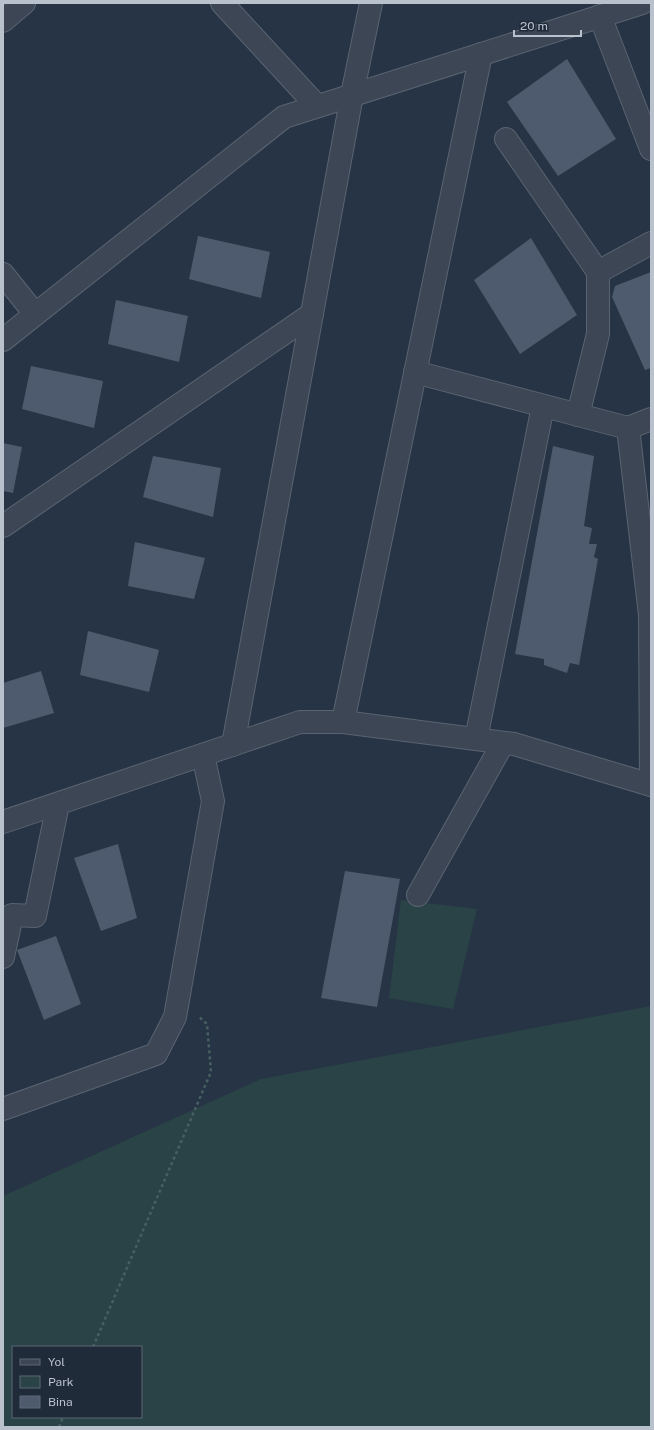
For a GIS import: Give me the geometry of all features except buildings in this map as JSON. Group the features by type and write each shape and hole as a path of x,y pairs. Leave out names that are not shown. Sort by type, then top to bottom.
{"street":[{"path":"3,20 24,3"},
{"path":"222,3 317,106"},
{"path":"233,745 352,95 371,3"},
{"path":"3,340 284,116 642,3"},
{"path":"600,16 651,149"},
{"path":"343,722 481,54"},
{"path":"506,139 598,272 598,334 578,415"},
{"path":"598,272 651,243"},
{"path":"3,274 35,314"},
{"path":"3,526 312,314"},
{"path":"415,372 628,428 651,419"},
{"path":"476,739 543,406"},
{"path":"3,822 300,722 343,722 504,742 651,785 651,614 628,428"},
{"path":"418,895 504,742"},
{"path":"3,1109 156,1054 175,1017 213,801 203,755"},
{"path":"3,957 12,915 35,916 58,804"}],"path":[{"path":"93,1346 211,1072 207,1024 178,999"}],"green space":[{"path":"401,900 477,909 453,1009 389,998"},
{"path":"651,1006 651,1427 3,1427 3,1196 261,1079"}]}
